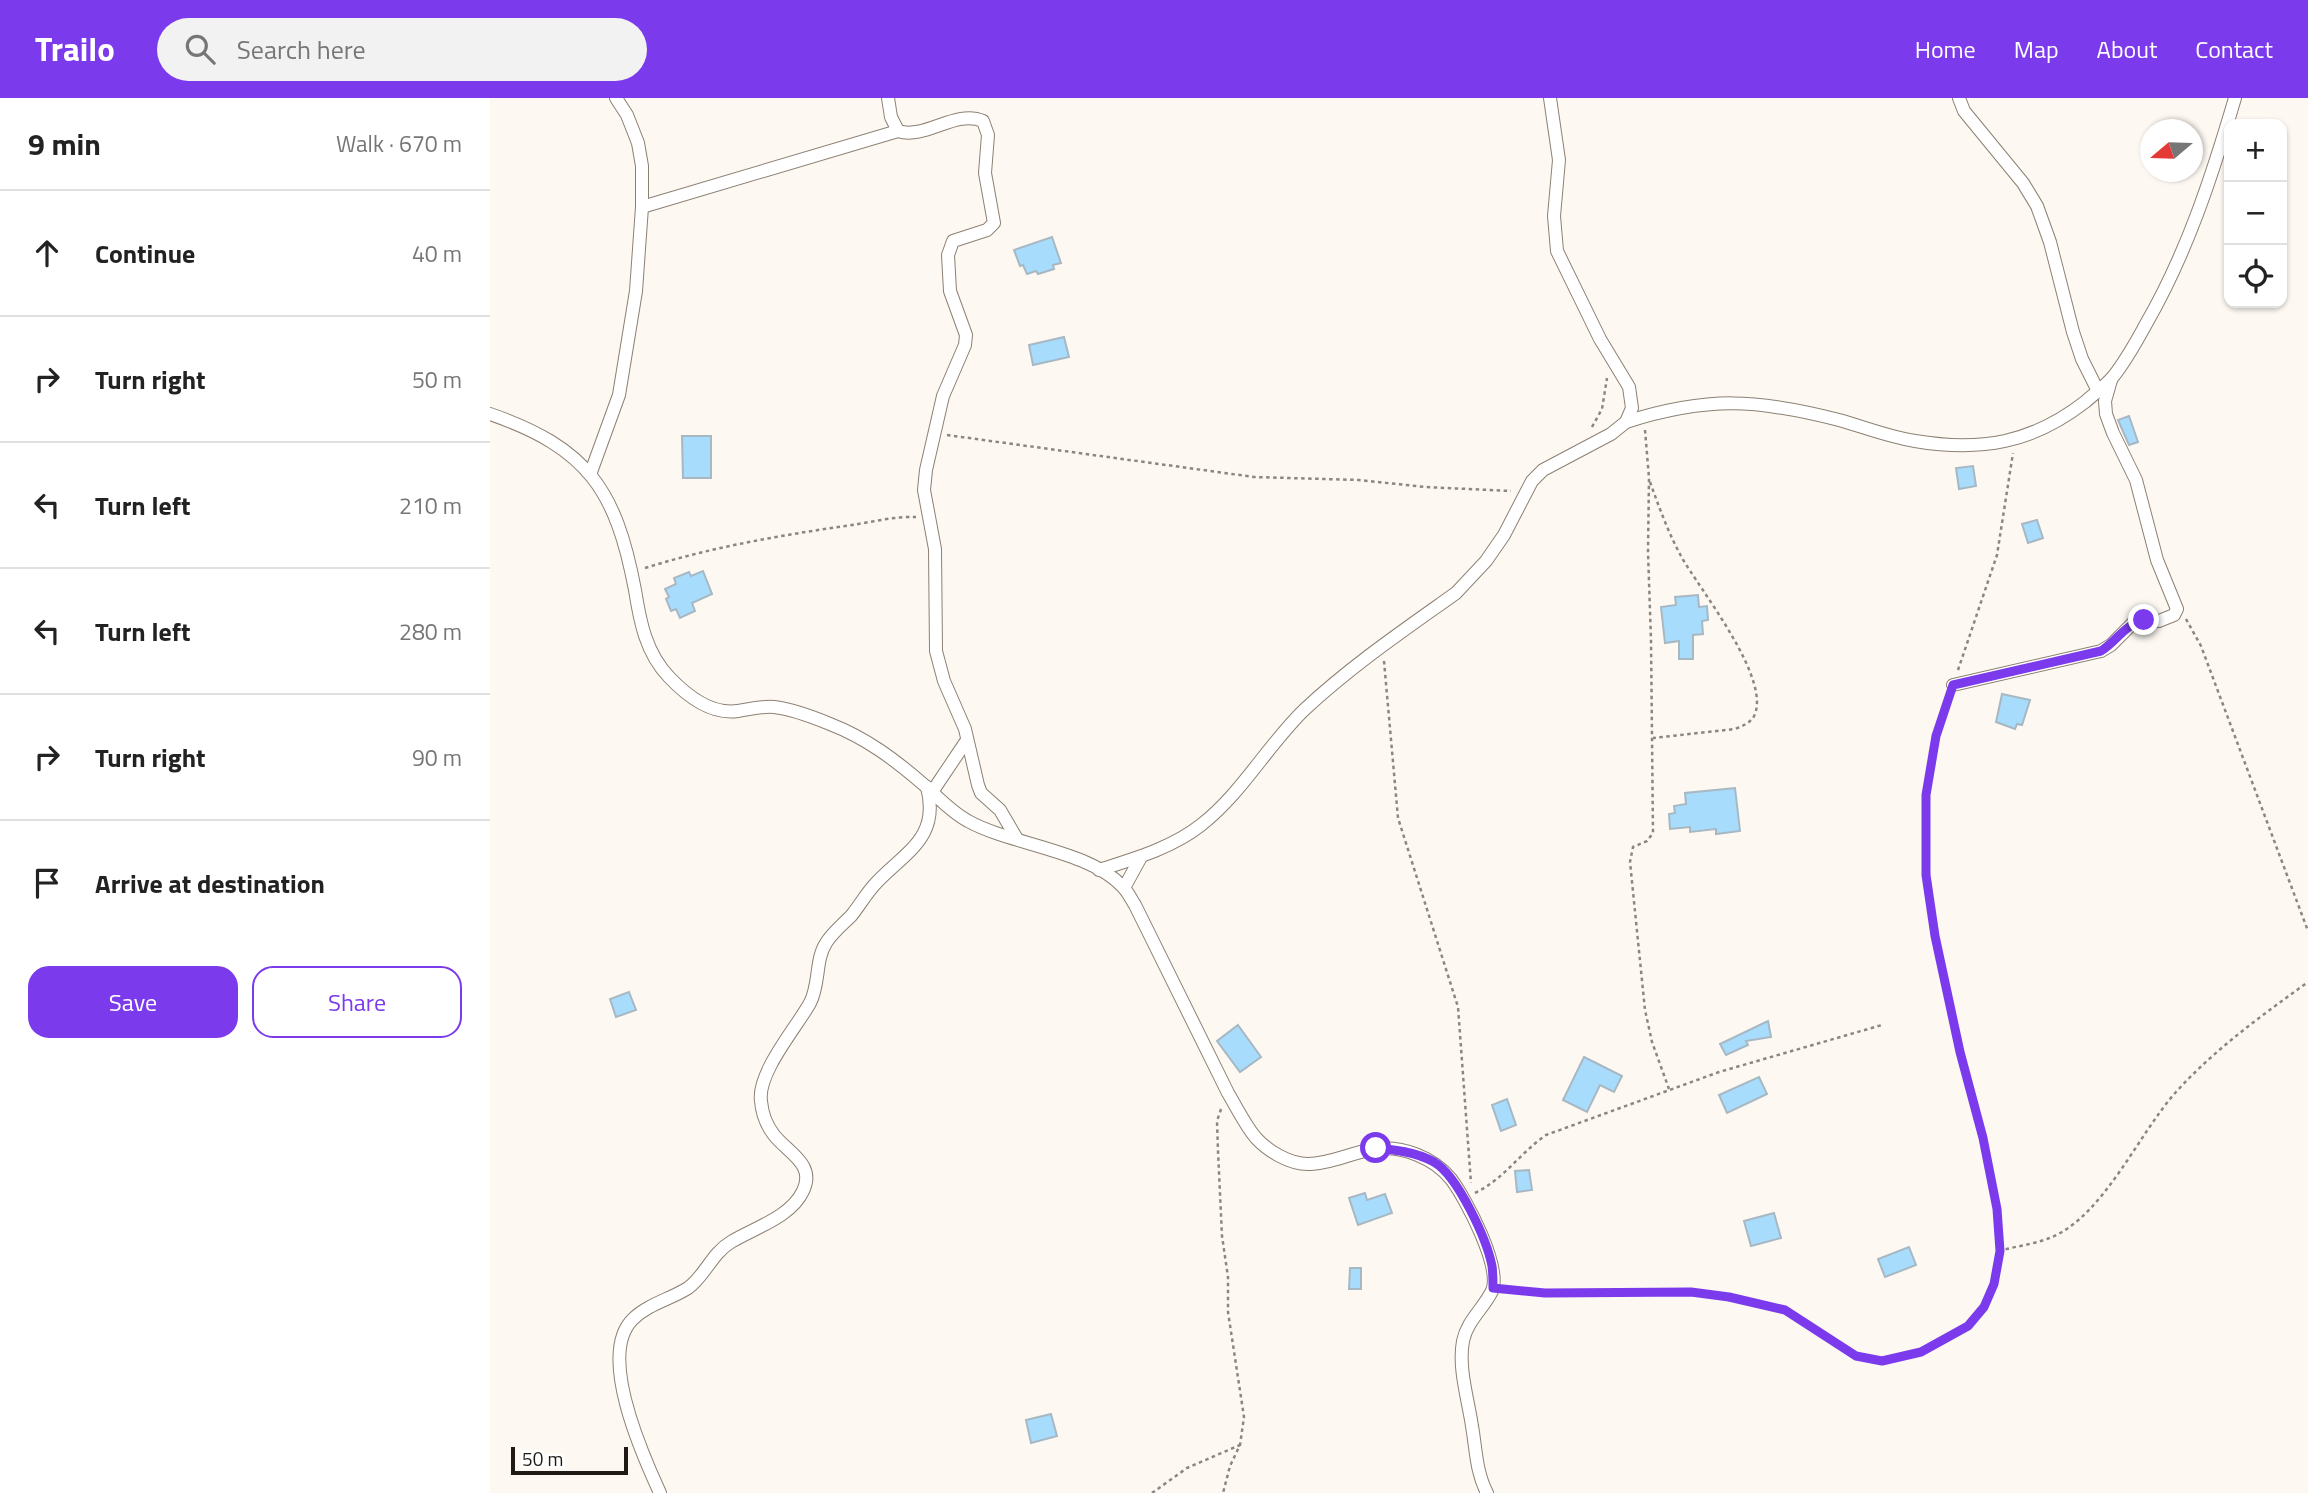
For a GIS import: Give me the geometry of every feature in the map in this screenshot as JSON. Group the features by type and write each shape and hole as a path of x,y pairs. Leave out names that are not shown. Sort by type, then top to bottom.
{"street":[{"path":"591,472 620,395 636,291 642,207 638,143 627,115 616,98"},
{"path":"888,98 891,117 898,131"},
{"path":"1550,98 1559,160 1554,216 1557,251 1574,290 1629,387 1632,408 1626,422"},
{"path":"1959,98 1964,111 2023,183 2037,206 2050,242 2081,359 2098,391"},
{"path":"1098,870 1141,857 1200,826 1230,798 1303,711 1340,678 1456,593 1470,579 1504,535 1525,493 1543,470 1593,445 1626,422 1690,406 1741,402 1812,414 1916,441 1957,445 2015,440 2053,424 2098,391 2125,362 2187,244 2235,98"},
{"path":"642,207 898,131 914,131 961,119 975,118 982,121 988,135 985,173 994,223 987,230 956,239 948,249 950,291 966,335 965,345 943,396 924,490 935,550 936,651 944,681 960,716 972,768 981,793 1000,810 1017,839"},
{"path":"1953,685 2101,651 2111,645 2135,621 2168,619 2174,615 2177,609 2157,560 2136,480 2106,414 2105,401 2111,379"},
{"path":"490,414 523,425 547,437 591,472 612,509 631,572 641,624 653,655 667,675 697,701 722,712 759,706 775,707 829,724 873,744 954,812 971,823 1073,859 1098,870 1124,888 1228,1093 1256,1138 1275,1153 1307,1164 1376,1148 1403,1150 1436,1163 1451,1180 1475,1217 1492,1265 1493,1288 1473,1317 1462,1344 1462,1361 1480,1480 1487,1493"},
{"path":"660,1493 643,1456 625,1397 618,1362 619,1343 633,1319 689,1287 722,1249 784,1212 798,1200 804,1189 805,1169 801,1160 776,1138 763,1112 760,1098 763,1085 773,1061 812,999 825,943 877,883 921,840 929,820 929,789 967,740"},
{"path":"1124,888 1141,857"}],"path":[{"path":"1592,426 1602,410 1611,358"},
{"path":"1643,417 1649,478 1653,833 1647,841 1633,847 1630,862 1645,1010 1652,1042 1669,1089"},
{"path":"934,433 1254,477 1359,480 1525,493"},
{"path":"1493,1288 1545,1293 1691,1292 1729,1297 1785,1310 1856,1356 1882,1361 1921,1352 1968,1326 1984,1307 1994,1284 2000,1251 1997,1209 1935,936 1926,875 1926,795 1936,736 1997,555 2015,440"},
{"path":"1649,478 1682,558 1750,669 1757,692 1753,718 1746,725 1735,729 1651,738"},
{"path":"631,572 686,555 815,531 912,517 929,520"},
{"path":"2177,609 2189,622 2201,646 2308,931"},
{"path":"1382,646 1398,818 1458,1007 1472,1195 1503,1177 1533,1144 1546,1135 1719,1072 1882,1025"},
{"path":"2000,1251 2052,1237 2078,1222 2121,1170 2175,1093 2237,1032 2308,982"},
{"path":"1223,1493 1230,1466 1240,1446 1244,1418 1228,1312 1228,1277 1222,1236 1217,1150 1217,1121 1228,1093"},
{"path":"1152,1493 1187,1468 1240,1446"}],"building":[{"path":"1052,237 1061,263 1053,265 1054,269 1027,274 1023,265 1020,266 1014,250"},
{"path":"1064,337 1069,357 1033,365 1029,345"},
{"path":"2129,416 2138,442 2129,445 2118,420"},
{"path":"682,436 711,436 711,478 683,478"},
{"path":"1973,466 1976,486 1959,489 1956,468"},
{"path":"2037,520 2043,538 2028,543 2022,524"},
{"path":"703,571 712,594 692,603 695,611 680,618 676,609 671,611 665,589 676,584 674,578 689,572 691,576"},
{"path":"1698,595 1699,607 1707,606 1708,620 1702,621 1703,634 1693,635 1693,659 1679,659 1679,641 1665,643 1661,607 1676,605 1675,597"},
{"path":"2002,694 2030,700 2022,725 2017,724 2015,729 1996,722"},
{"path":"1735,788 1740,831 1716,834 1716,829 1690,832 1690,827 1670,829 1669,814 1675,813 1674,806 1686,804 1685,793"},
{"path":"629,992 636,1010 616,1017 610,999"},
{"path":"1768,1021 1771,1037 1746,1041 1748,1045 1726,1055 1720,1044"},
{"path":"1238,1025 1261,1057 1240,1072 1217,1041"},
{"path":"1584,1057 1622,1076 1614,1092 1600,1085 1587,1112 1563,1100"},
{"path":"1759,1077 1767,1094 1727,1113 1719,1095"},
{"path":"1507,1099 1516,1125 1501,1131 1492,1105"},
{"path":"1529,1170 1532,1190 1517,1192 1515,1171"},
{"path":"1365,1193 1367,1200 1385,1194 1392,1213 1358,1225 1349,1198"},
{"path":"1774,1213 1781,1238 1751,1246 1744,1221"},
{"path":"1909,1247 1916,1265 1885,1277 1878,1259"},
{"path":"1350,1268 1361,1268 1361,1289 1349,1289"},
{"path":"1051,1414 1057,1436 1031,1443 1026,1420"}],"route":[{"path":"1376,1148 1403,1150 1436,1163 1451,1180 1475,1217 1492,1265 1493,1288 1545,1293 1691,1292 1729,1297 1785,1310 1856,1356 1882,1361 1921,1352 1968,1326 1984,1307 1994,1284 2000,1251 1997,1209 1935,936 1926,875 1926,795 1936,736 1953,685 2101,651 2111,645 2135,621 2144,620"}]}
